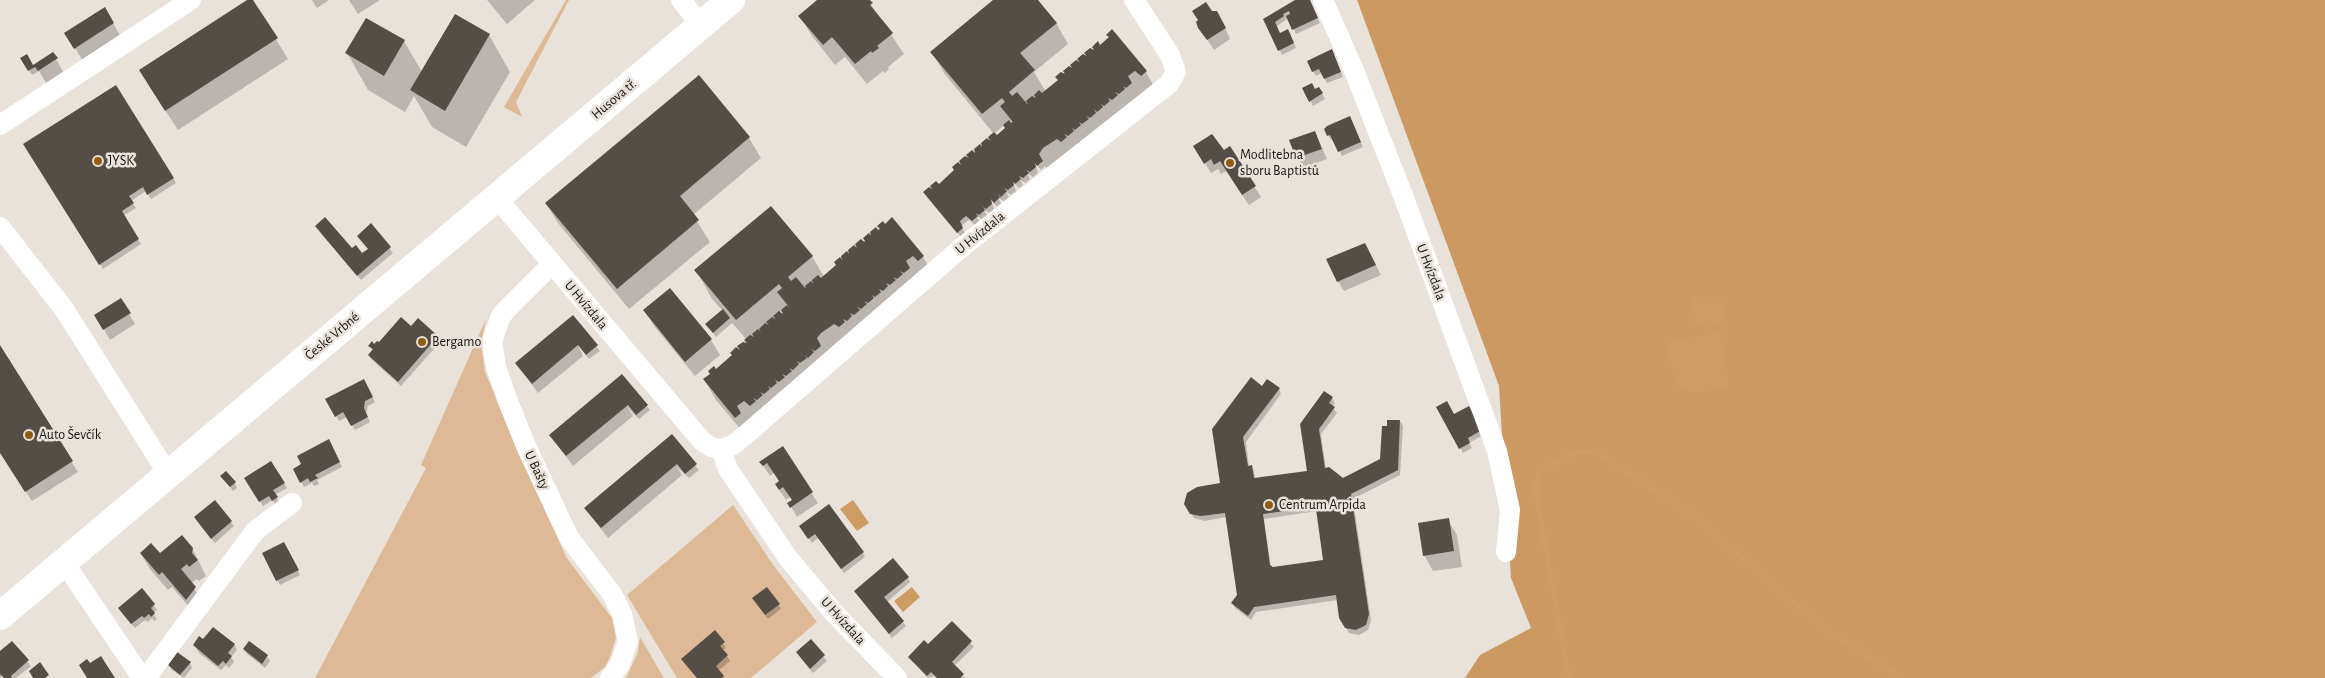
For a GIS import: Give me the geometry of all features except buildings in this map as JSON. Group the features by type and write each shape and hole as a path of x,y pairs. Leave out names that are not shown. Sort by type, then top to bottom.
{"street":[{"path":"0,124 191,0"},
{"path":"681,0 701,26"},
{"name":"Husova tř.","path":"496,197 731,0"},
{"name":"U Hvízdala","path":"496,197 702,441 711,447 722,449 733,445 743,437 961,248 1169,84 1176,72 1170,55 1134,0"},
{"name":"U Hvízdala","path":"1323,0 1353,68 1404,198 1497,451 1510,510 1506,552"},
{"name":"České Vrbné","path":"0,616 496,197"},
{"path":"0,227 64,309 168,474"},
{"name":"U Bašty","path":"552,264 501,316 492,342 496,367 526,446 570,539 612,594 622,614 628,641 620,664 610,678"},
{"name":"U Hvízdala","path":"722,449 728,469 788,558 884,674"},
{"path":"64,562 144,678 256,531 292,503"}],"shaded area":[{"path":"566,0 569,0 516,102 522,117 504,107"},
{"path":"1357,0 2325,0 2325,678 1465,678 1480,655 1531,628 1511,578 1499,386"},
{"path":"1696,297 1721,298 1725,301 1725,322 1705,327 1696,325 1689,318 1692,300"},
{"path":"486,319 481,344 485,372 566,557 612,618 616,638 610,657 605,667 591,678 315,678 426,468 421,465"},
{"path":"1721,332 1729,388 1691,393 1680,388 1674,376 1665,346 1667,342"},
{"path":"853,500 869,523 857,531 840,509"},
{"path":"733,505 774,566 817,622 751,678 677,678 627,595"},
{"path":"912,587 920,597 903,612 894,601"},
{"path":"640,637 664,678 626,678 638,652"}],"waterway":[{"path":"1569,678 1535,488 1540,470 1576,453 1595,451 1691,514 1822,627 1902,678"}],"place":[{"name":"JYSK","path":"98,161"},
{"name":"Modlitebna sboru Baptistů","path":"1230,163"},
{"name":"Bergamo","path":"422,342"},
{"name":"Auto Ševčík","path":"29,435"},
{"name":"Centrum Arpida","path":"1269,505"}]}
